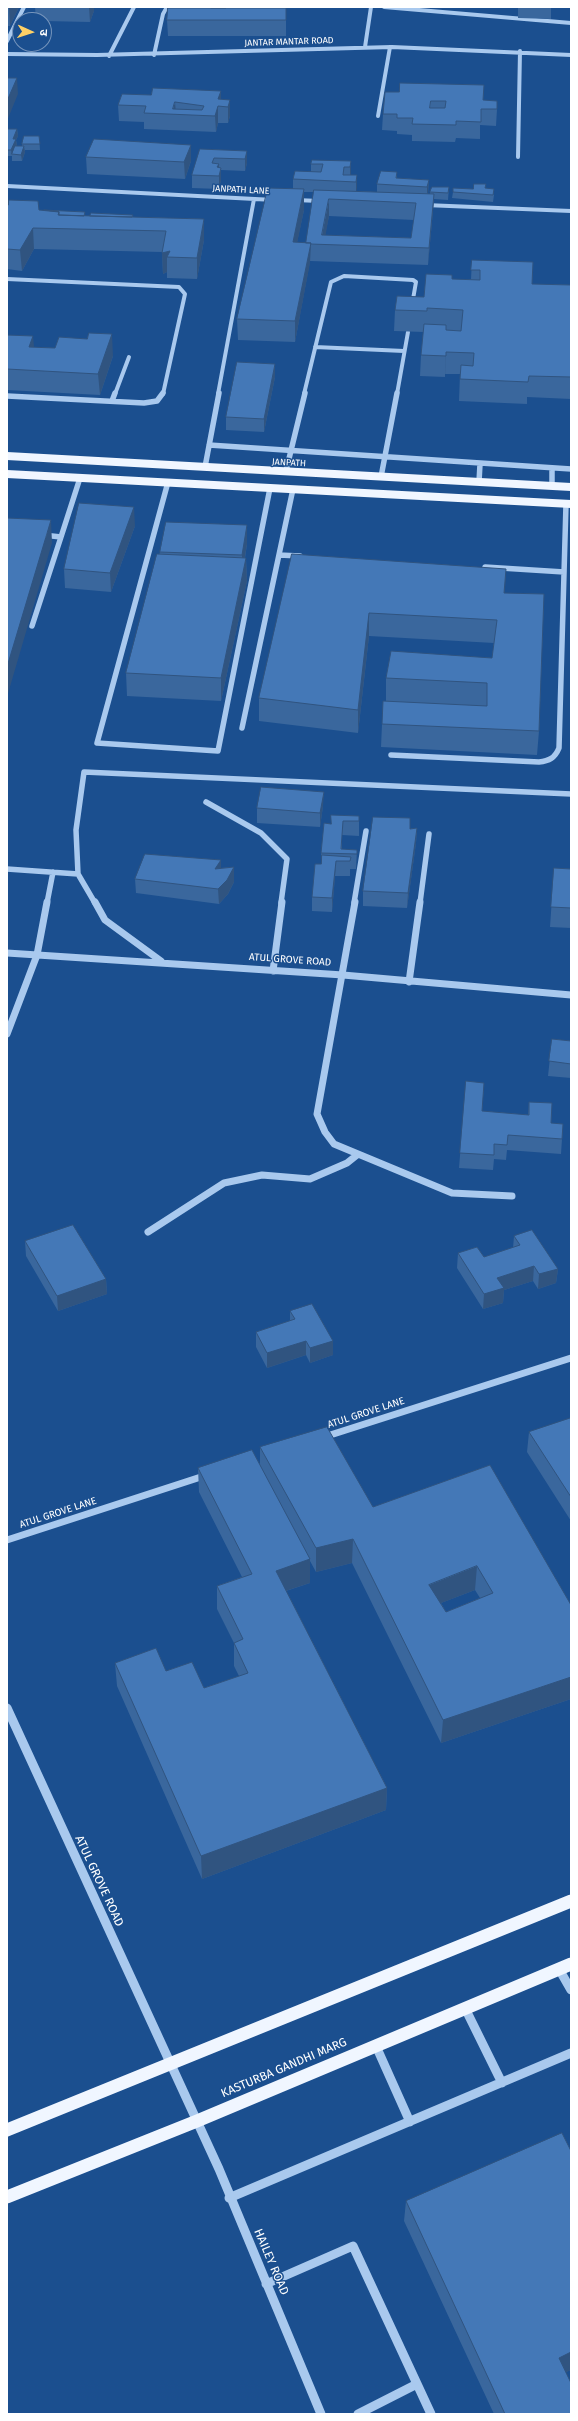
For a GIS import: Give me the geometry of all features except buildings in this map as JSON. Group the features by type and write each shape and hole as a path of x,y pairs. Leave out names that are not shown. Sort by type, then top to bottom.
{"main road":[{"name":"JANPATH","path":"7,456 571,487"},
{"path":"7,474 568,504"},
{"path":"7,2130 171,2062 571,1901"},
{"name":"KASTURBA GANDHI MARG","path":"7,2197 197,2121 565,1966"}],"street":[{"path":"7,41 9,34 24,7"},
{"path":"109,56 134,7"},
{"path":"154,55 163,14 167,7"},
{"path":"365,47 371,7"},
{"path":"384,7 571,23"},
{"path":"378,116 390,47"},
{"name":"JANTAR MANTAR ROAD","path":"7,54 109,56 390,47 520,51 571,55"},
{"path":"518,157 520,51"},
{"name":"JANPATH LANE","path":"7,186 278,200"},
{"path":"205,467 254,199"},
{"path":"285,200 325,201"},
{"path":"421,204 571,210"},
{"path":"286,471 331,282 338,277 413,280 416,282 411,310"},
{"path":"7,279 168,286 179,288 185,294 162,396 157,401 144,403 7,396"},
{"path":"380,477 408,332"},
{"path":"315,347 404,351"},
{"path":"112,401 129,357"},
{"path":"209,445 552,469 571,469"},
{"path":"479,482 480,464"},
{"path":"552,469 552,486"},
{"path":"32,626 80,478"},
{"path":"168,482 97,743 218,751 270,488"},
{"path":"242,728 293,489"},
{"path":"391,755 539,762 549,761 556,757 559,748 564,572 568,504"},
{"path":"38,535 61,536"},
{"path":"279,555 310,557"},
{"path":"477,567 564,572"},
{"path":"162,962 105,920 78,874 76,830 84,772 571,794"},
{"path":"206,802 257,831 280,848 287,859 274,971"},
{"path":"366,831 343,975 317,1114 325,1132 334,1144 357,1155 452,1193 512,1196"},
{"path":"409,982 429,834"},
{"path":"7,869 78,874"},
{"path":"7,1034 37,955 53,872"},
{"name":"ATUL GROVE ROAD","path":"7,953 343,975 409,982 571,995"},
{"path":"148,1232 224,1183 262,1175 310,1179 336,1169 357,1155"},
{"name":"ATUL GROVE LANE","path":"315,1440 571,1358"},
{"name":"ATUL GROVE LANE","path":"7,1540 218,1472"},
{"name":"ATUL GROVE ROAD","path":"7,1708 157,2037 171,2062 197,2121"},
{"path":"565,1966 571,1990"},
{"path":"465,2008 502,2082"},
{"path":"376,2046 410,2122"},
{"path":"229,2198 571,2054"},
{"name":"HAILEY ROAD","path":"197,2121 219,2169 229,2198 321,2414"},
{"path":"266,2284 353,2246 431,2414"},
{"path":"358,2414 417,2384"}]}
